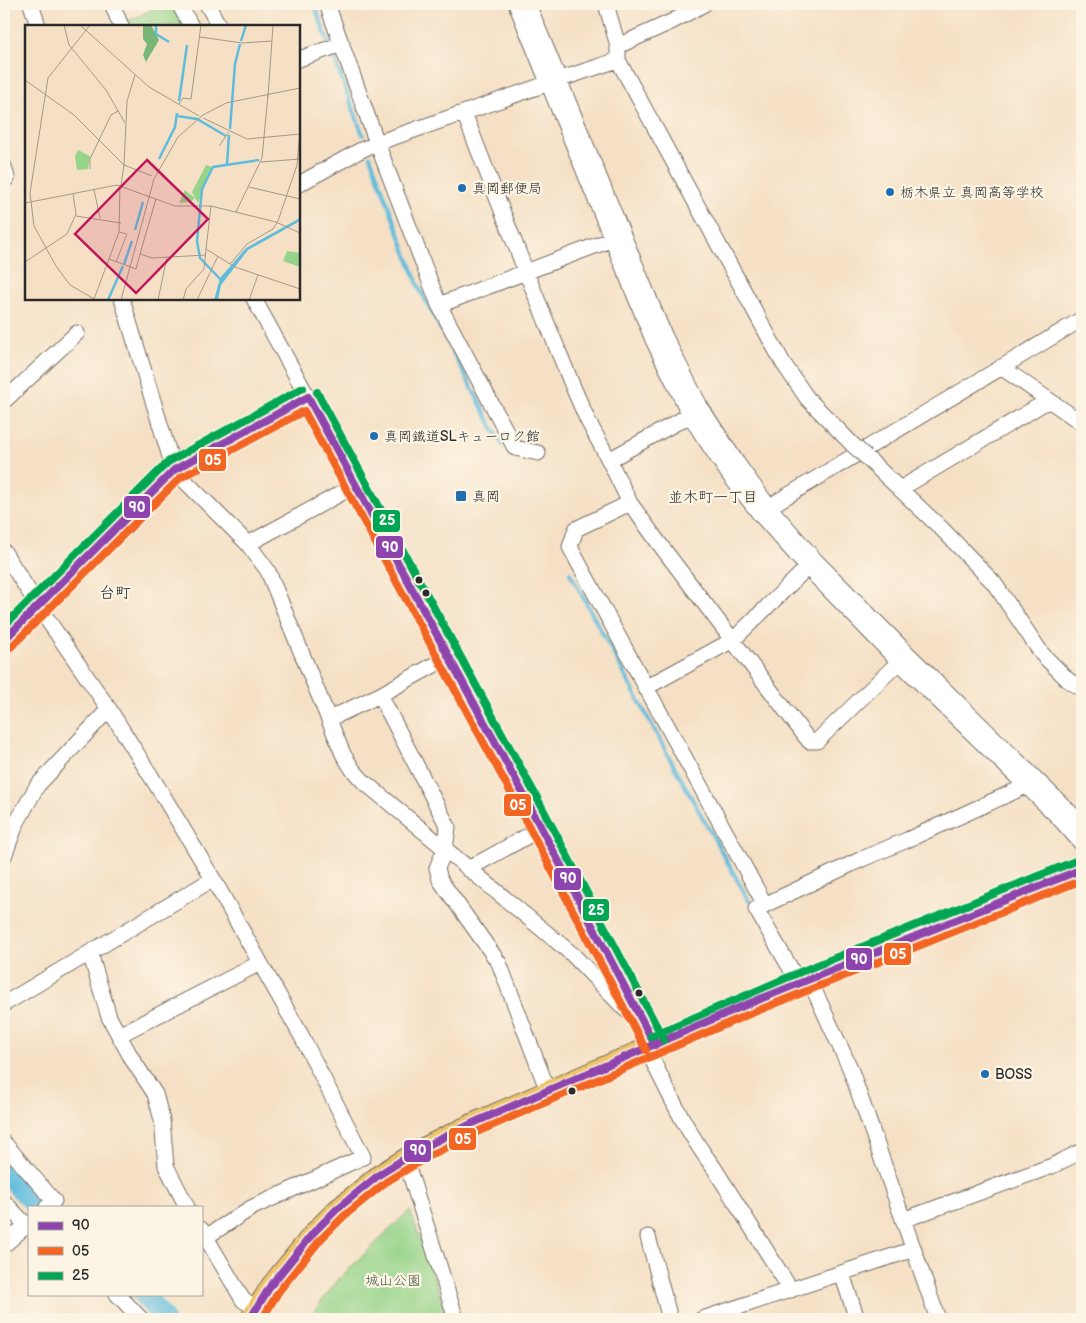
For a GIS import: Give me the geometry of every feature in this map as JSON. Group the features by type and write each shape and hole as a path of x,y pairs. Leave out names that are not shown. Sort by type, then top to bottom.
{"main road":[{"path":"356,485 542,828 655,1045"},
{"path":"253,1314 271,1285 293,1256 337,1209 380,1174 444,1136 804,981 1082,869"}],"street":[{"path":"30,4 38,25"},
{"path":"112,4 122,25"},
{"path":"179,4 190,25"},
{"path":"207,4 218,25"},
{"path":"327,4 334,47 377,143 439,305 515,448 538,453"},
{"path":"516,4 554,82 665,337 695,411"},
{"path":"528,4 554,82 653,340 695,411 737,464 764,510 811,564 1058,817 1082,844"},
{"path":"606,4 618,53 782,363 807,398 853,445 943,530 994,583 1042,654 1068,680 1082,689"},
{"path":"300,183 377,143 554,82 618,53 704,4"},
{"path":"300,59 334,47"},
{"path":"464,113 526,272 588,421 630,503 809,741 817,741 903,658"},
{"path":"439,305 613,239"},
{"path":"122,300 174,470 248,544 268,571 343,754 353,770 363,781 572,954 635,1018 644,1024"},
{"path":"248,544 356,485 255,300"},
{"path":"764,510 1082,319"},
{"path":"4,401 77,333"},
{"path":"1001,367 1082,423"},
{"path":"4,640 174,470 308,397"},
{"path":"900,489 1049,400"},
{"path":"609,460 695,411"},
{"path":"630,503 576,529 570,547 645,688 765,905"},
{"path":"4,552 38,606 109,709 159,788 213,879 302,1037 364,1157 251,1208 204,1233 253,1314"},
{"path":"645,688 733,640 811,564"},
{"path":"329,719 380,695 450,656"},
{"path":"903,658 1082,824"},
{"path":"380,695 448,827 445,849 437,868 440,880 499,963 548,1091"},
{"path":"4,856 16,824 37,786 109,709"},
{"path":"938,1319 850,1068 804,981 756,909 862,859 1026,786"},
{"path":"468,868 542,828"},
{"path":"4,1004 213,879"},
{"path":"90,953 108,1017 155,1094 162,1120 166,1166 186,1206"},
{"path":"119,1035 260,963"},
{"path":"655,1045 651,1057 672,1101 700,1151 791,1290"},
{"path":"4,1143 54,1201 49,1205"},
{"path":"903,1220 1052,1166 1082,1151"},
{"path":"405,1158 456,1319"},
{"path":"4,1202 28,1226 4,1245"},
{"path":"648,1237 670,1319"},
{"path":"702,1319 914,1249"},
{"path":"842,1274 857,1319"},
{"path":"118,1296 141,1319"}],"green space":[{"path":"163,4 179,4 190,25 121,25"},
{"name":"城山公園","path":"410,1210 448,1319 308,1319 339,1279"}],"waterway":[{"path":"314,4 329,44"},
{"path":"331,50 363,135"},
{"path":"370,156 420,290 502,445"},
{"path":"570,573 749,901"},
{"path":"4,1172 39,1206"},
{"path":"145,1296 164,1319"}],"transit line":[{"name":"25","path":"4,626 168,462 303,388"},
{"name":"25","path":"317,392 536,796 664,1040"},
{"name":"90","path":"4,640 174,470 308,397 527,801 655,1045"},
{"name":"05","path":"11,647 180,478 304,411 518,806 646,1050"},
{"name":"25","path":"651,1036 805,970 1078,860"},
{"name":"90","path":"250,1319 271,1285 314,1232 337,1209 380,1174 422,1148 473,1123 743,1006 1082,869"},
{"name":"05","path":"262,1319 279,1291 321,1239 344,1216 386,1182 427,1157 477,1132 747,1015 1082,880"}],"place":[{"name":"真岡郵便局","path":"462,188"},
{"name":"栃木県立 真岡高等学校","path":"890,192"},
{"name":"真岡鐵道SLキューロク館","path":"374,436"},
{"name":"真岡","path":"461,496"},
{"name":"BOSS","path":"985,1074"}],"district":[{"name":"並木町一丁目","path":"713,497"},
{"name":"台町","path":"115,593"}]}
